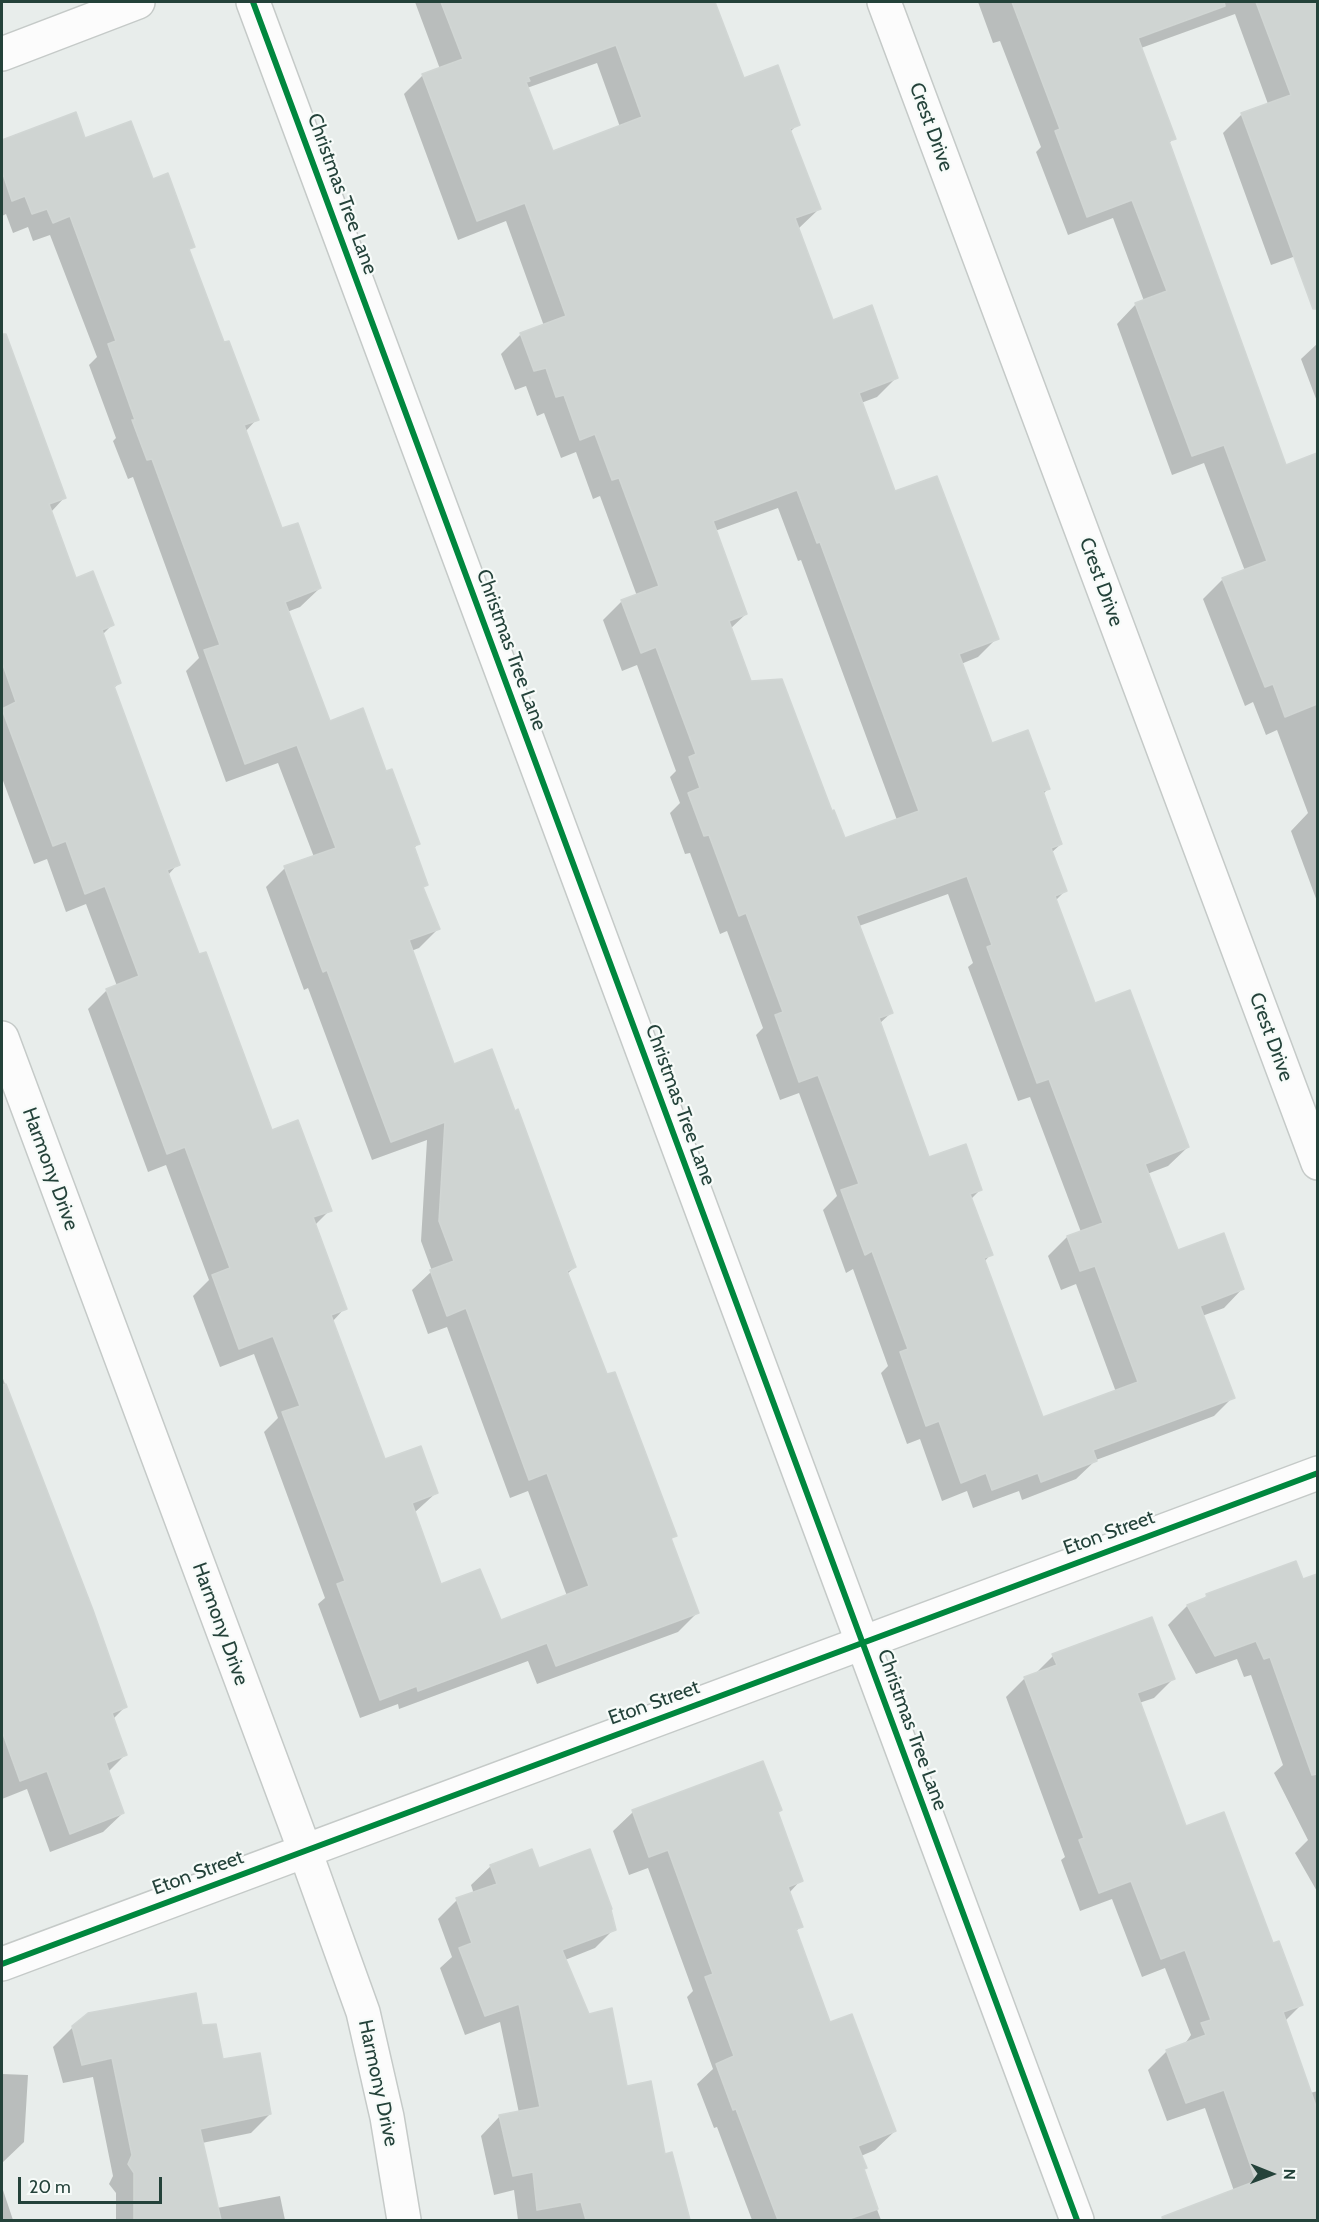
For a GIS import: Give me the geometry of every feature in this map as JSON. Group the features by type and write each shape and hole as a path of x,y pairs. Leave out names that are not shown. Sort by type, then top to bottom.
{"street":[{"path":"2,54 138,2"},
{"name":"Christmas Tree Lane","path":"253,2 1077,2220"},
{"name":"Crest Drive","path":"884,2 1317,1163"},
{"name":"Harmony Drive","path":"2,1038 363,2012 387,2117 404,2220"},
{"name":"Eton Street","path":"2,1964 1317,1473"}],"building":[{"path":"441,2 715,2 744,78 778,65 800,125 790,129 821,209 795,218 833,320 872,305 898,378 859,393 895,491 937,476 999,639 959,654 992,743 1028,730 1050,789 1043,791 1062,844 1051,848 1067,891 1055,896 1095,1003 1130,990 1189,1147 1145,1164 1178,1250 1224,1233 1244,1289 1200,1306 1235,1398 1093,1450 1097,1461 1041,1482 1038,1473 992,1490 986,1473 961,1483 939,1421 926,1426 900,1352 908,1349 872,1251 865,1255 841,1190 859,1184 818,1075 799,1082 775,1015 783,1012 746,913 739,916 709,835 704,836 688,793 700,788 689,757 696,754 656,647 641,653 621,600 659,586 619,478 612,480 595,434 580,440 564,395 556,397 546,368 534,371 520,333 566,316 525,203 477,221 422,74 463,59","holes":["616,45 642,117 553,151 526,82 530,81 528,77","797,490 817,543 820,542 919,811 845,838 834,810 832,811 782,679 751,681 729,621 747,614 713,521","967,876 992,945 987,947 1037,1083 1049,1079 1103,1223 1067,1236 1080,1271 1095,1266 1138,1382 1043,1417 984,1258 993,1255 970,1194 982,1190 966,1144 929,1157 879,1018 893,1013 856,916"]},
{"path":"1012,2 1224,2 1225,6 1138,38 1176,139 1169,141 1286,465 1317,453 1317,704 1285,717 1273,684 1265,687 1222,578 1267,561 1224,445 1192,456 1135,303 1167,291 1132,200 1087,217 1055,131 1060,129"},
{"path":"1256,2 1317,2 1317,309 1313,309 1241,113 1291,95"},
{"path":"76,112 85,138 131,121 153,179 168,173 195,247 189,249 224,342 229,341 259,420 244,425 282,528 298,523 321,588 285,602 330,721 363,708 386,771 392,769 420,844 414,846 428,885 423,887 440,929 409,940 454,1064 492,1049 515,1111 518,1109 576,1267 567,1271 607,1374 615,1372 677,1536 671,1538 699,1613 556,1666 547,1643 418,1691 417,1686 380,1700 337,1584 345,1581 282,1412 300,1406 273,1336 239,1349 212,1275 230,1268 185,1147 167,1154 106,989 139,976 105,886 85,894 66,841 53,846 2,709 16,702 2,662 2,334 6,334 66,498 49,504 76,578 93,571 114,625 102,630 121,683 114,686 180,865 167,870 199,954 206,952 272,1130 298,1120 332,1211 313,1217 347,1309 331,1315 385,1459 421,1446 438,1493 412,1503 441,1584 480,1569 501,1620 589,1586 547,1473 529,1480 466,1308 447,1316 430,1270 454,1261 439,1221 445,1122 391,1142 327,970 323,972 284,866 336,848 297,745 245,764 204,650 220,645 152,459 147,460 132,420 135,420 108,344 116,341 70,216 53,223 47,209 32,214 25,196 12,201 2,171 2,140"},
{"path":"6,1384 93,1610 127,1707 112,1713 127,1755 106,1763 124,1813 70,1834 47,1771 20,1781 2,1731 2,1385"},
{"path":"1296,1561 1303,1579 1317,1574 1317,1774 1312,1775 1270,1657 1264,1659 1256,1641 1215,1656 1187,1605 1207,1597 1206,1594"},
{"path":"1152,1617 1175,1679 1137,1693 1186,1826 1224,1812 1273,1943 1279,1941 1303,2005 1283,2012 1317,2109 1317,2220 1163,2220 1162,2217 1256,2181 1224,2090 1186,2103 1166,2050 1206,2035 1201,2023 1211,2020 1185,1950 1161,1959 1131,1881 1099,1893 1079,1840 1084,1838 1024,1677 1057,1665 1052,1654"},
{"path":"763,1761 782,1810 778,1812 803,1881 788,1887 803,1927 796,1929 830,2022 852,2014 896,2131 858,2146 867,2168 864,2169 878,2209 846,2220 778,2220 736,2109 733,2110 716,2064 734,2056 705,1977 713,1974 668,1850 649,1857 632,1810"},
{"path":"532,1849 539,1868 590,1849 612,1909 616,1930 562,1950 589,2014 612,2008 627,2086 651,2081 665,2154 672,2152 690,2220 586,2220 581,2202 537,2210 533,2172 513,2176 499,2115 540,2107 519,2004 485,2016 459,1948 472,1943 456,1898 497,1884 490,1865"},
{"path":"196,1993 202,2025 216,2024 223,2059 260,2053 271,2114 200,2129 221,2220 134,2220 134,2173 128,2164 132,2155 112,2058 82,2065 72,2026 88,2013"}],"cycle path":[{"path":"253,2 1077,2220"},
{"path":"2,1964 1318,1473"}]}
